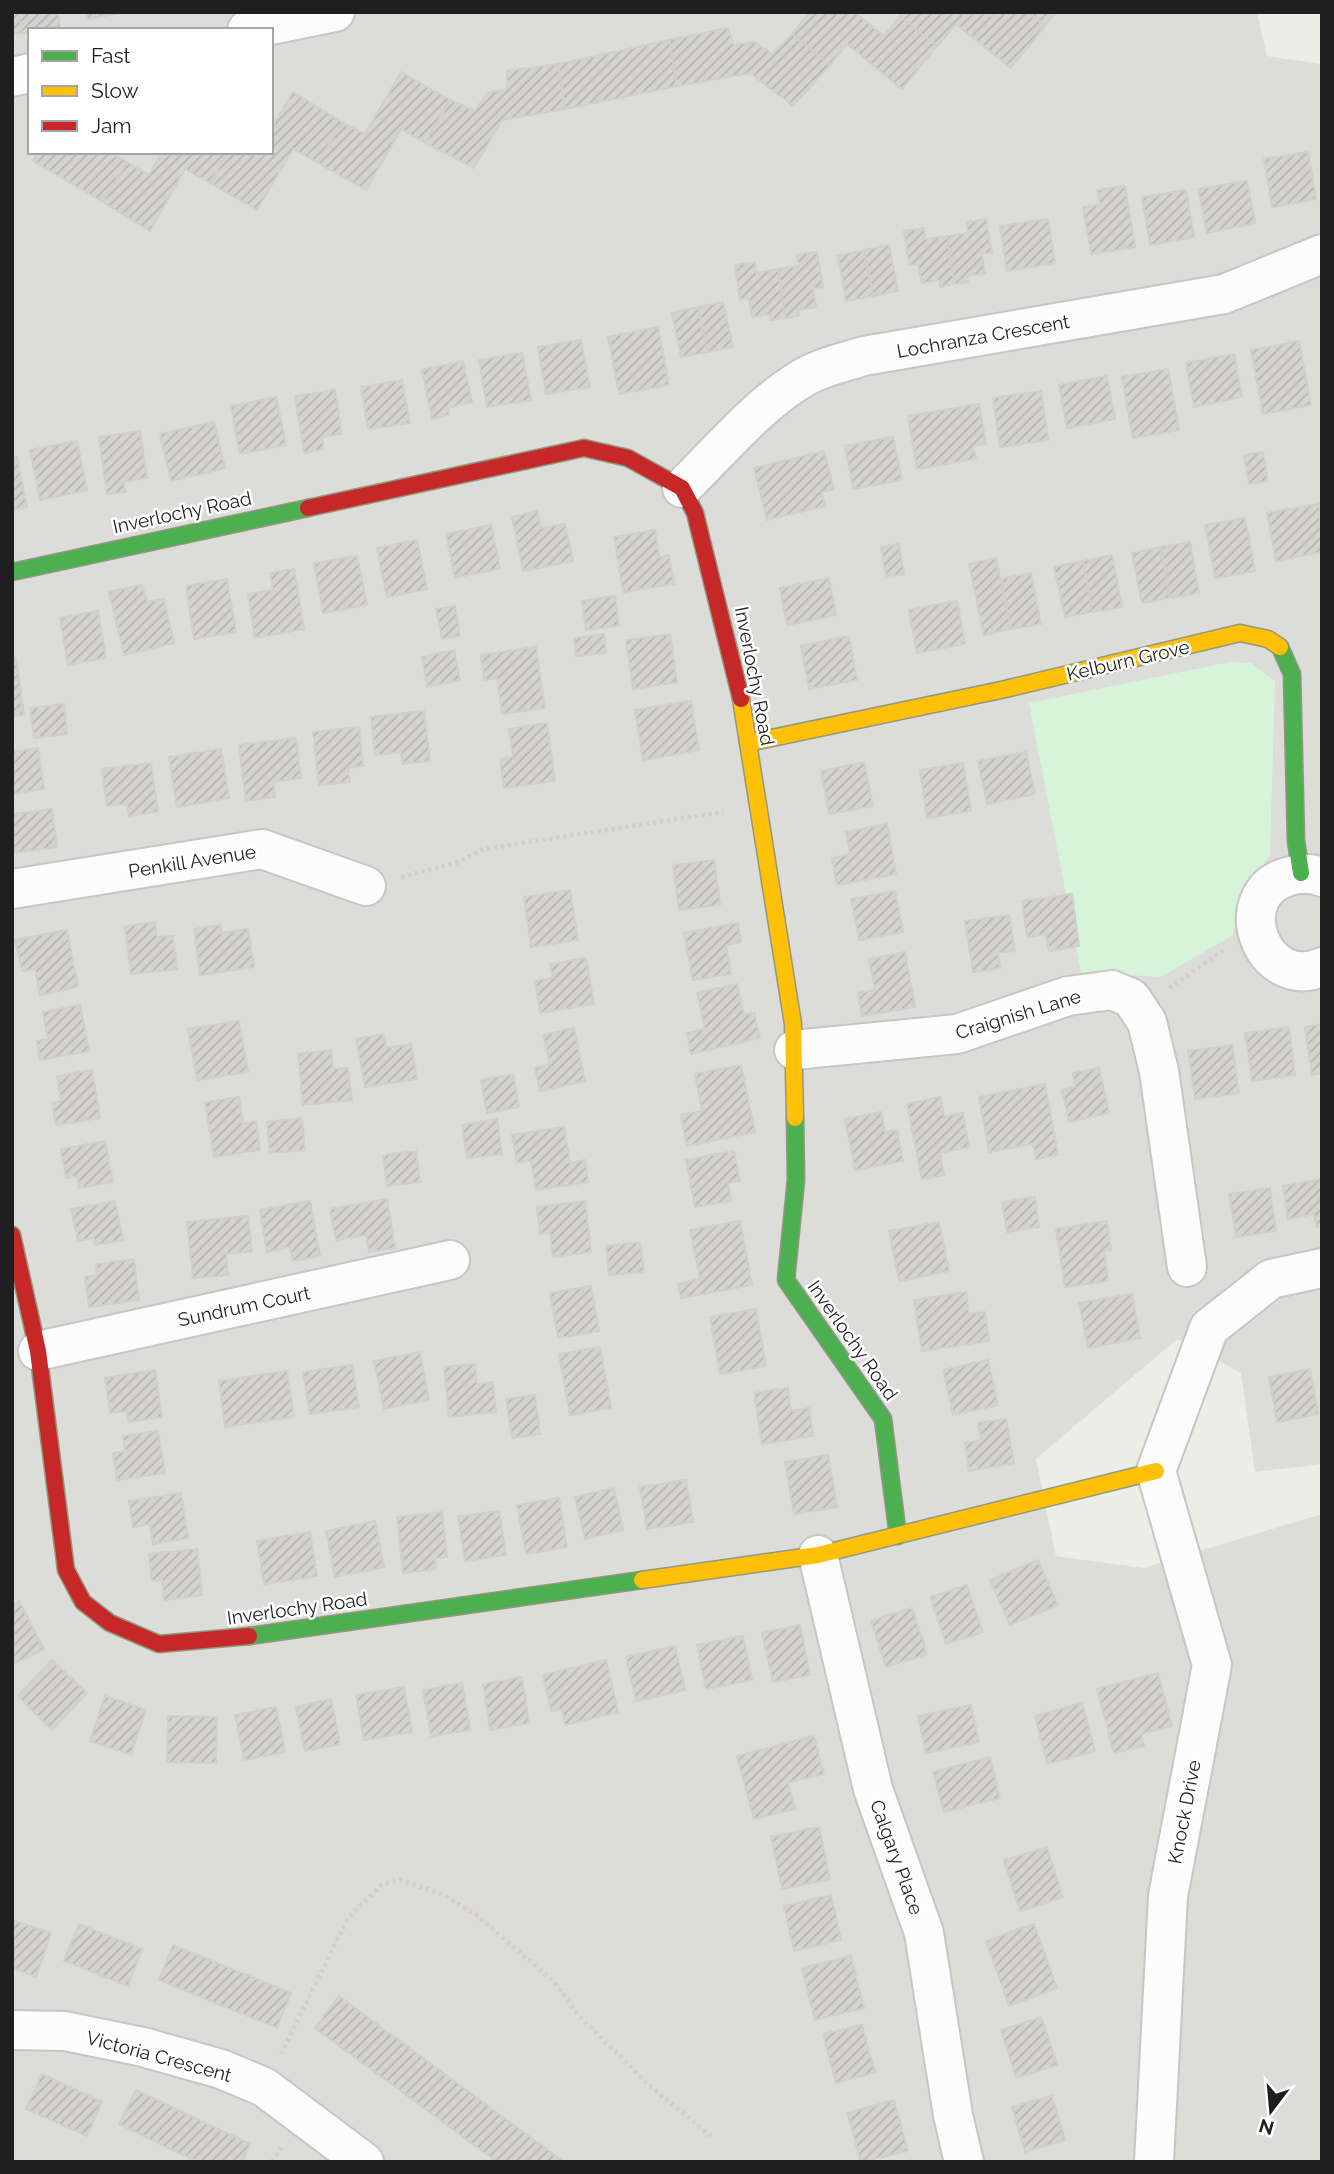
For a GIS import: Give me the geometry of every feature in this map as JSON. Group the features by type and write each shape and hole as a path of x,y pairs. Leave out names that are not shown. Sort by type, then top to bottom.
{"street":[{"path":"257,28 335,12"},
{"name":"Lochranza Crescent","path":"682,488 774,399 799,380 826,367 864,356 1224,294 1322,254"},
{"name":"Inverlochy Road","path":"12,572 584,447 628,458 682,488 695,513 704,540 741,696 793,1024 796,1180 786,1280 883,1419 898,1536"},
{"name":"Kelburn Grove","path":"748,743 1001,690 1240,633 1265,636 1287,653 1292,674 1296,841 1312,875 1279,881 1261,897 1255,913 1255,929"},
{"name":"Penkill Avenue","path":"12,889 262,849 366,886"},
{"path":"1255,929 1260,945 1270,958 1284,967 1299,971 1322,967"},
{"name":"Craignish Lane","path":"794,1051 957,1034 1068,996 1112,990 1131,998 1138,1009"},
{"path":"1138,1009 1147,1022 1159,1071 1186,1267"},
{"name":"Inverlochy Road","path":"12,1235 38,1351 66,1570 83,1602 110,1623 159,1644 204,1642 817,1555 1156,1472"},
{"name":"Sundrum Court","path":"38,1351 450,1260"},
{"path":"1156,1472 1209,1328 1271,1279 1322,1268"},
{"name":"Knock Drive","path":"1154,2162 1168,1896 1212,1665 1156,1472"},
{"name":"Calgary Place","path":"817,1555 873,1789 924,1933 953,2115 964,2162"},
{"name":"Victoria Crescent","path":"12,2030 65,2031 143,2047 221,2069 264,2087 364,2162"}],"path":[{"path":"366,886 456,863 484,849 759,807"},
{"path":"1138,1009 1255,929"},
{"path":"264,2087 348,1918 381,1885 400,1880 442,1894 476,1915 553,1981 581,2018 649,2085 711,2136"}],"shaded area":[{"path":"12,12 1257,12 1267,56 1322,64 1322,1464 1255,1472 1241,1373 1177,1339 1036,1459 1056,1556 1143,1568 1322,1514 1322,2162 12,2162"}],"green space":[{"path":"1230,662 1251,663 1275,681 1270,855 1246,887 1233,935 1161,977 1081,972 1029,703"}],"building":[{"path":"12,12 19,12 22,33 12,34"},
{"path":"19,12 58,12 60,27 28,28 28,32 22,33"},
{"path":"86,12 125,12 87,19"},
{"path":"810,12 854,12 884,36 900,16 937,46 902,89 847,44 830,65 792,34"},
{"path":"903,12 987,12 992,16 995,12 1029,12 1045,26 1011,68 956,24 937,46 900,16"},
{"path":"1029,12 1056,12 1045,26"},
{"path":"728,28 734,45 755,42 772,54 792,34 830,65 793,106 750,73 677,86 669,40"},
{"path":"669,40 677,86 565,109 558,64"},
{"path":"558,64 565,109 502,120 474,168 425,143 450,100 475,111 487,93 507,89 507,71"},
{"path":"401,72 450,100 425,143 401,129 366,190 318,163 342,122 365,134"},
{"path":"293,92 342,122 318,163 293,149 257,210 210,183 227,154 273,154 273,126"},
{"path":"1308,152 1316,199 1272,207 1264,159"},
{"path":"37,154 113,154 127,162 103,202 33,161"},
{"path":"161,154 227,154 210,183 185,169 150,231 103,202 127,162 149,175"},
{"path":"1247,181 1255,223 1207,233 1198,189"},
{"path":"1125,186 1135,247 1091,254 1083,207 1100,205 1097,190"},
{"path":"1186,190 1194,237 1150,245 1142,197"},
{"path":"986,219 992,253 982,254 985,273 967,276 968,282 954,284 947,236 968,233 966,222"},
{"path":"1048,219 1055,263 1007,271 1000,226"},
{"path":"924,228 925,239 947,236 954,284 940,287 939,280 922,283 918,264 909,265 904,231"},
{"path":"889,245 898,291 873,296 864,250"},
{"path":"864,250 873,296 846,301 838,256"},
{"path":"817,252 823,287 813,288 816,307 798,310 799,316 785,318 778,269 799,266 797,255"},
{"path":"755,262 756,273 778,269 785,318 771,320 770,314 752,317 749,298 740,299 735,265"},
{"path":"723,302 733,347 708,352 698,307"},
{"path":"698,307 708,352 681,357 672,313"},
{"path":"658,327 669,385 619,394 608,337"},
{"path":"581,340 590,387 546,394 538,347"},
{"path":"1299,341 1311,405 1263,414 1251,350"},
{"path":"522,353 531,400 487,407 479,360"},
{"path":"1234,354 1242,397 1194,407 1186,363"},
{"path":"463,361 472,402 448,408 449,415 432,419 422,370"},
{"path":"1168,369 1179,430 1133,438 1122,377"},
{"path":"1107,376 1115,419 1067,428 1059,385"},
{"path":"402,380 410,423 368,429 361,387"},
{"path":"335,390 342,434 322,437 324,449 304,453 295,396"},
{"path":"1041,391 1048,440 1000,447 993,398"},
{"path":"276,397 286,445 240,454 231,406"},
{"path":"979,404 986,444 973,446 976,459 917,469 908,416"},
{"path":"214,422 225,468 171,481 160,434"},
{"path":"140,431 147,478 123,482 125,492 107,494 99,437"},
{"path":"893,437 902,480 853,489 845,446"},
{"path":"77,441 87,490 40,500 30,450"},
{"path":"824,451 834,489 822,492 825,506 767,520 754,468"},
{"path":"1263,452 1268,481 1249,484 1244,455"},
{"path":"17,457 27,507 12,510 12,458"},
{"path":"1319,504 1322,552 1276,561 1267,513"},
{"path":"537,511 541,528 565,524 573,561 523,571 512,517"},
{"path":"1245,518 1255,571 1215,578 1205,525"},
{"path":"491,525 500,568 455,578 446,534"},
{"path":"655,530 659,557 669,555 674,584 623,592 614,537"},
{"path":"417,540 427,589 387,597 377,548"},
{"path":"1190,542 1199,593 1170,598 1161,547"},
{"path":"899,544 904,574 886,576 881,547"},
{"path":"1161,547 1170,598 1142,603 1132,553"},
{"path":"1112,555 1122,607 1092,612 1083,561"},
{"path":"357,556 367,605 323,613 314,563"},
{"path":"996,558 1011,629 984,635 969,564"},
{"path":"1083,561 1092,612 1065,617 1054,567"},
{"path":"294,569 304,629 255,638 248,594 273,590 270,573"},
{"path":"1031,573 1041,624 1011,629 1001,579"},
{"path":"829,578 836,615 787,625 780,588"},
{"path":"227,579 236,632 194,639 186,586"},
{"path":"142,585 147,602 164,599 174,643 124,655 109,592"},
{"path":"615,596 619,626 586,630 582,601"},
{"path":"957,601 965,644 917,653 909,610"},
{"path":"455,606 460,636 442,639 436,609"},
{"path":"98,611 106,658 68,665 60,618"},
{"path":"604,634 606,653 576,656 574,638"},
{"path":"670,634 677,682 633,689 626,640"},
{"path":"849,636 857,680 809,689 801,646"},
{"path":"536,647 545,708 502,714 497,678 484,680 481,655"},
{"path":"454,650 460,680 427,687 422,657"},
{"path":"16,658 24,715 12,716 12,659"},
{"path":"691,701 699,750 643,760 635,710"},
{"path":"64,704 67,734 34,738 30,708"},
{"path":"424,711 430,761 403,764 401,752 375,755 371,717"},
{"path":"547,723 555,781 504,788 500,759 513,757 509,729"},
{"path":"359,727 363,766 348,768 350,782 319,785 313,732"},
{"path":"296,738 301,778 273,782 275,797 246,801 239,745"},
{"path":"38,748 44,789 12,794 12,752"},
{"path":"221,749 229,798 177,807 169,757"},
{"path":"1026,752 1035,794 987,804 978,761"},
{"path":"864,762 873,806 829,814 821,771"},
{"path":"151,763 158,812 129,816 127,804 107,806 102,769"},
{"path":"963,763 971,811 927,818 920,770"},
{"path":"52,809 57,847 12,853 12,814"},
{"path":"887,824 896,874 837,885 832,858 850,854 846,832"},
{"path":"714,860 720,905 679,910 673,865"},
{"path":"570,890 578,940 531,947 524,897"},
{"path":"895,891 903,932 859,940 851,899"},
{"path":"1072,894 1079,946 1049,951 1046,934 1027,937 1022,901"},
{"path":"1009,915 1015,951 998,953 1000,968 973,972 965,921"},
{"path":"155,922 157,937 173,936 177,969 131,974 125,926"},
{"path":"738,923 741,942 726,945 731,974 693,980 684,933"},
{"path":"220,925 222,933 248,929 254,967 200,975 194,929"},
{"path":"67,930 78,987 40,995 35,969 22,971 15,940"},
{"path":"905,952 915,1007 862,1016 858,993 875,990 869,959"},
{"path":"586,958 594,1004 540,1013 535,981 553,978 550,964"},
{"path":"737,984 744,1015 754,1013 760,1038 691,1054 687,1033 705,1029 697,993"},
{"path":"80,1005 89,1051 40,1060 37,1041 48,1039 43,1012"},
{"path":"239,1021 248,1072 197,1080 188,1029"},
{"path":"1322,1024 1322,1073 1312,1075 1305,1027"},
{"path":"1289,1027 1295,1075 1252,1081 1245,1033"},
{"path":"574,1028 585,1081 540,1091 535,1068 550,1064 543,1035"},
{"path":"384,1034 386,1048 411,1044 417,1079 365,1087 356,1039"},
{"path":"1232,1045 1239,1093 1195,1099 1188,1051"},
{"path":"331,1050 333,1069 348,1068 352,1100 303,1105 298,1054"},
{"path":"741,1065 755,1132 687,1146 681,1115 702,1111 695,1074"},
{"path":"1099,1068 1109,1113 1069,1122 1062,1090 1075,1087 1073,1073"},
{"path":"92,1070 100,1118 56,1125 52,1103 61,1101 57,1076"},
{"path":"513,1074 519,1107 487,1113 481,1080"},
{"path":"1045,1084 1058,1155 1036,1159 1033,1144 989,1152 979,1097"},
{"path":"239,1097 243,1124 256,1121 260,1150 214,1157 205,1102"},
{"path":"940,1097 944,1117 963,1113 969,1147 940,1153 944,1175 922,1179 907,1104"},
{"path":"881,1112 885,1132 897,1130 903,1161 855,1170 845,1119"},
{"path":"302,1118 305,1150 270,1153 267,1122"},
{"path":"497,1119 502,1154 467,1158 462,1125"},
{"path":"564,1127 570,1163 585,1160 588,1182 536,1190 531,1160 517,1163 512,1135"},
{"path":"105,1141 113,1182 79,1188 77,1176 66,1178 61,1149"},
{"path":"416,1151 420,1182 387,1186 383,1155"},
{"path":"734,1151 740,1181 728,1183 731,1201 695,1207 686,1160"},
{"path":"1322,1179 1322,1226 1317,1227 1314,1214 1288,1219 1283,1186"},
{"path":"1270,1188 1276,1231 1236,1237 1229,1194"},
{"path":"1035,1197 1039,1227 1007,1232 1002,1202"},
{"path":"387,1199 395,1248 369,1252 366,1235 336,1240 330,1209"},
{"path":"115,1201 123,1240 95,1245 94,1238 78,1241 71,1209"},
{"path":"310,1201 320,1256 293,1261 290,1247 267,1252 260,1210"},
{"path":"585,1201 591,1252 553,1257 550,1233 540,1234 537,1207"},
{"path":"248,1216 252,1251 226,1254 228,1275 193,1278 187,1222"},
{"path":"740,1221 752,1285 681,1298 678,1284 700,1279 690,1230"},
{"path":"1107,1221 1111,1250 1104,1251 1108,1281 1065,1287 1056,1229"},
{"path":"939,1222 949,1271 899,1281 889,1231"},
{"path":"640,1242 644,1272 609,1275 606,1246"},
{"path":"134,1259 139,1300 89,1307 85,1277 97,1275 96,1264"},
{"path":"591,1286 599,1331 558,1338 550,1293"},
{"path":"966,1292 969,1314 985,1312 989,1341 922,1351 914,1300"},
{"path":"1132,1294 1140,1338 1088,1348 1079,1303"},
{"path":"756,1309 766,1366 720,1374 710,1317"},
{"path":"600,1347 611,1408 570,1415 559,1354"},
{"path":"420,1352 429,1400 384,1409 374,1361"},
{"path":"988,1360 998,1405 953,1415 943,1370"},
{"path":"475,1364 477,1384 493,1382 496,1412 449,1417 444,1367"},
{"path":"352,1365 359,1407 310,1414 303,1372"},
{"path":"1310,1369 1318,1414 1277,1422 1269,1377"},
{"path":"155,1370 162,1417 129,1422 127,1411 110,1413 105,1378"},
{"path":"287,1371 294,1417 225,1427 219,1381"},
{"path":"788,1388 791,1411 809,1408 813,1436 762,1444 754,1393"},
{"path":"535,1395 540,1434 512,1438 506,1399"},
{"path":"1006,1419 1014,1463 969,1471 965,1443 981,1440 978,1423"},
{"path":"158,1431 165,1473 117,1480 113,1453 125,1451 123,1436"},
{"path":"828,1455 837,1507 794,1514 785,1462"},
{"path":"686,1480 693,1522 647,1529 640,1487"},
{"path":"614,1488 623,1530 585,1539 575,1497"},
{"path":"181,1493 188,1538 153,1544 150,1524 133,1527 129,1501"},
{"path":"559,1498 567,1547 526,1554 517,1505"},
{"path":"499,1511 506,1555 465,1561 458,1516"},
{"path":"442,1512 447,1557 435,1558 436,1569 403,1573 397,1517"},
{"path":"375,1521 384,1567 335,1577 326,1531"},
{"path":"310,1532 317,1576 264,1584 257,1541"},
{"path":"197,1549 202,1595 164,1600 162,1580 152,1581 149,1554"},
{"path":"1038,1560 1058,1605 1010,1625 990,1580"},
{"path":"967,1585 983,1632 946,1644 930,1597"},
{"path":"19,1601 44,1649 12,1665 12,1605"},
{"path":"912,1608 927,1654 886,1667 871,1621"},
{"path":"800,1625 810,1675 773,1682 762,1633"},
{"path":"743,1636 752,1680 706,1689 697,1645"},
{"path":"675,1646 685,1690 636,1701 626,1657"},
{"path":"52,1660 87,1693 52,1730 18,1696"},
{"path":"606,1660 618,1712 565,1725 562,1709 551,1711 543,1675"},
{"path":"1158,1673 1172,1726 1141,1734 1144,1746 1114,1753 1097,1689"},
{"path":"522,1677 529,1723 490,1730 483,1684"},
{"path":"462,1683 470,1730 431,1736 423,1690"},
{"path":"404,1687 412,1732 364,1740 356,1695"},
{"path":"105,1696 146,1710 131,1755 90,1741"},
{"path":"331,1699 340,1744 305,1751 296,1707"},
{"path":"1082,1703 1095,1751 1047,1764 1035,1716"},
{"path":"971,1705 979,1742 926,1753 918,1716"},
{"path":"276,1707 285,1752 244,1760 235,1715"},
{"path":"168,1716 217,1717 216,1763 167,1762"},
{"path":"814,1736 824,1774 788,1783 795,1809 754,1819 737,1756"},
{"path":"990,1757 1000,1798 944,1812 933,1772"},
{"path":"819,1827 830,1879 782,1889 771,1837"},
{"path":"1047,1847 1063,1897 1020,1911 1004,1860"},
{"path":"831,1895 841,1940 794,1951 784,1906"},
{"path":"12,1920 51,1933 36,1977 12,1968"},
{"path":"79,1924 142,1949 128,1986 64,1961"},
{"path":"1034,1924 1057,1988 1009,2006 986,1941"},
{"path":"173,1945 291,1993 277,2028 159,1980"},
{"path":"851,1956 864,2008 815,2020 802,1968"},
{"path":"339,1996 564,2162 497,2162 315,2028"},
{"path":"1041,2017 1057,2065 1016,2078 1001,2030"},
{"path":"862,2025 875,2072 836,2083 823,2034"},
{"path":"42,2074 102,2102 87,2136 26,2109"},
{"path":"136,2090 250,2144 242,2162 197,2162 119,2124"},
{"path":"1052,2096 1065,2140 1025,2152 1012,2107"},
{"path":"894,2100 908,2151 861,2162 847,2113"}],"traffic: fast":[{"path":"12,572 308,508"},
{"path":"1280,647 1292,674 1296,841 1301,873"},
{"path":"795,1118 796,1180 786,1280 883,1419 898,1536"},
{"path":"249,1636 642,1580"}],"traffic: slow":[{"path":"748,743 1001,690 1240,633 1268,639 1280,647"},
{"path":"741,699 793,1024 795,1118"},
{"path":"642,1580 818,1555 1156,1471"}],"traffic: jam":[{"path":"308,508 584,448 628,458 682,488 695,513 741,699"},
{"path":"12,1235 38,1351 66,1570 83,1602 110,1623 159,1644 249,1636"}]}
